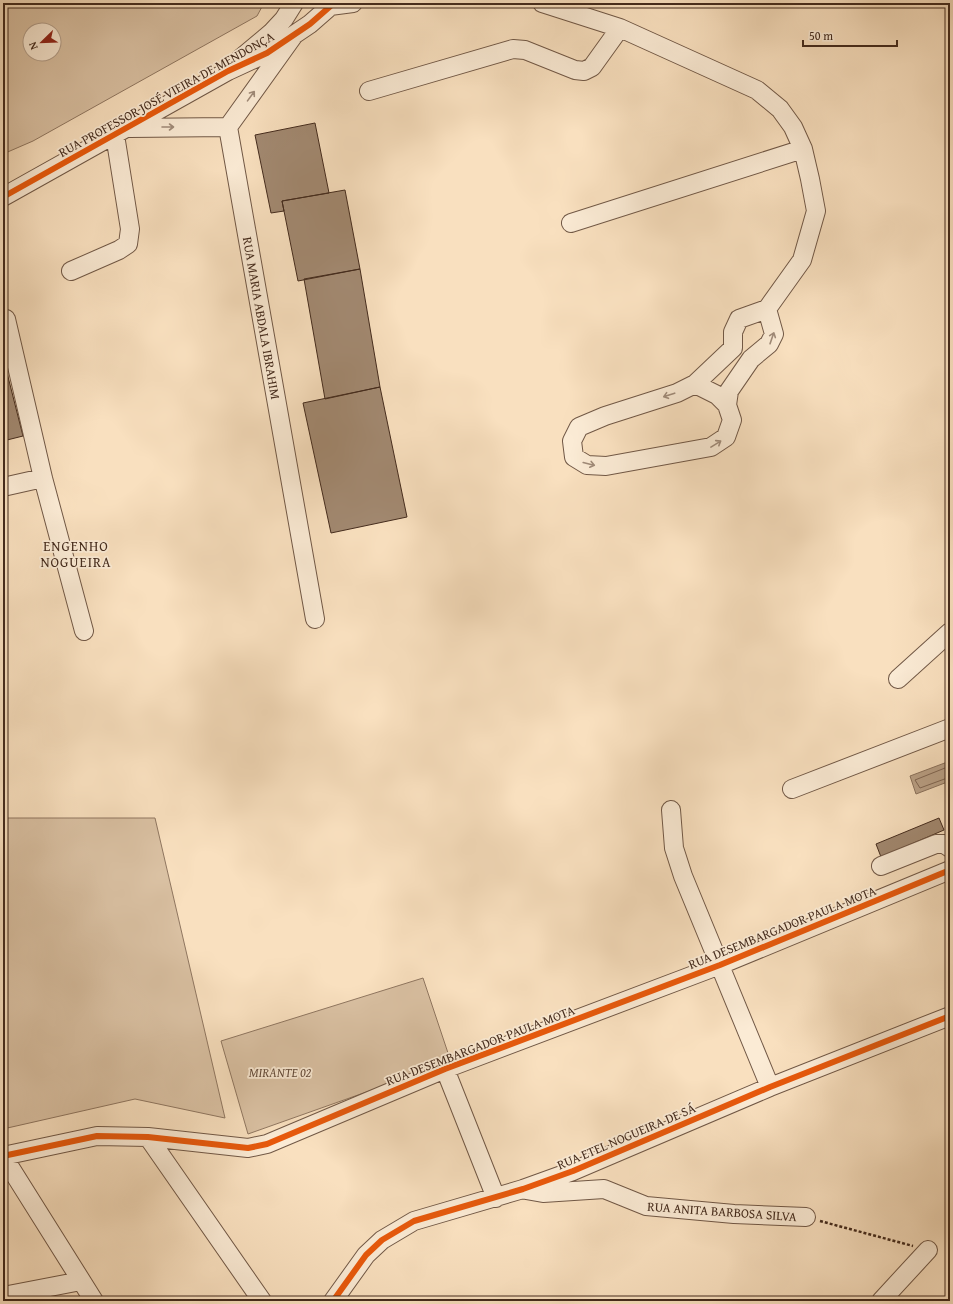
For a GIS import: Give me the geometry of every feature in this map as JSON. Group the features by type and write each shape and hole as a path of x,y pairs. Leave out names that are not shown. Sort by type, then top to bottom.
{"street":[{"name":"RUA PROFESSOR JOSÉ VIEIRA DE MENDONÇA","path":"228,71 271,33 284,19 294,3"},
{"path":"332,5 352,3"},
{"path":"542,3 620,28 757,90 780,109 793,127 803,149 816,211 802,260 768,309 739,319 733,332 733,348 695,384 677,393 605,416 579,427 572,441 574,457 586,465 606,466 711,447 726,437 732,420 727,405 729,391 751,359 769,344 774,334 768,309"},
{"name":"RUA PROFESSOR JOSÉ VIEIRA DE MENDONÇA","path":"3,197 228,71 267,53 294,35 332,5"},
{"path":"370,91 513,49 525,50 575,70 584,71 592,67 620,28"},
{"path":"71,272 120,250 128,244 130,229 122,131 228,127 294,35"},
{"name":"RUA MARIA ABDALA IBRAHIM","path":"228,127 316,619"},
{"path":"570,223 803,149"},
{"path":"3,320 6,319 43,478 84,631"},
{"path":"733,348 751,359"},
{"path":"695,384 717,395 727,405"},
{"path":"3,487 43,478"},
{"path":"898,679 950,632"},
{"path":"792,789 950,728"},
{"path":"671,810 674,848 683,876 770,1087"},
{"path":"881,866 936,844 947,846"},
{"name":"RUA DESEMBARGADOR PAULA MOTA","path":"3,1156 97,1136 148,1138 248,1148 267,1144 445,1069 720,965 950,870"},
{"name":"RUA ETEL NOGUEIRA DE SÁ","path":"333,1301 366,1255 382,1240 414,1221 496,1198 572,1171 770,1087 950,1016"},
{"path":"445,1069 496,1198"},
{"path":"148,1138 262,1301"},
{"path":"3,1156 94,1301"},
{"name":"RUA ANITA BARBOSA SILVA","path":"524,1189 544,1193 604,1188 646,1206 734,1214 806,1217"},
{"path":"881,1301 928,1250"},
{"path":"3,1296 81,1281"}],"path":[{"path":"806,1217 928,1250"}],"green space":[{"path":"3,3 264,3 257,16 33,141 3,154"},
{"path":"3,818 155,818 225,1118 135,1099 3,1129"},
{"name":"MIRANTE 02","path":"423,978 451,1062 248,1134 221,1041"}],"water":[{"path":"950,761 950,781 916,794 910,776"}],"building":[{"path":"315,123 329,193 282,201 284,211 271,213 255,135"},
{"path":"345,190 360,269 298,281 282,201"},
{"path":"360,269 380,387 325,399 304,279"},
{"path":"3,357 23,436 3,441"},
{"path":"380,387 407,517 331,533 303,403"},
{"path":"939,818 944,830 881,857 876,844"}],"cycle path":[{"path":"3,197 228,71 267,53 310,24 334,3"},
{"path":"3,1156 97,1136 148,1137 248,1148 267,1144 445,1069 720,965 950,870"},
{"path":"333,1301 366,1255 382,1240 414,1221 523,1189 573,1171 770,1087 950,1016"}],"district":[{"name":"ENGENHO NOGUEIRA","path":"76,554"}]}
